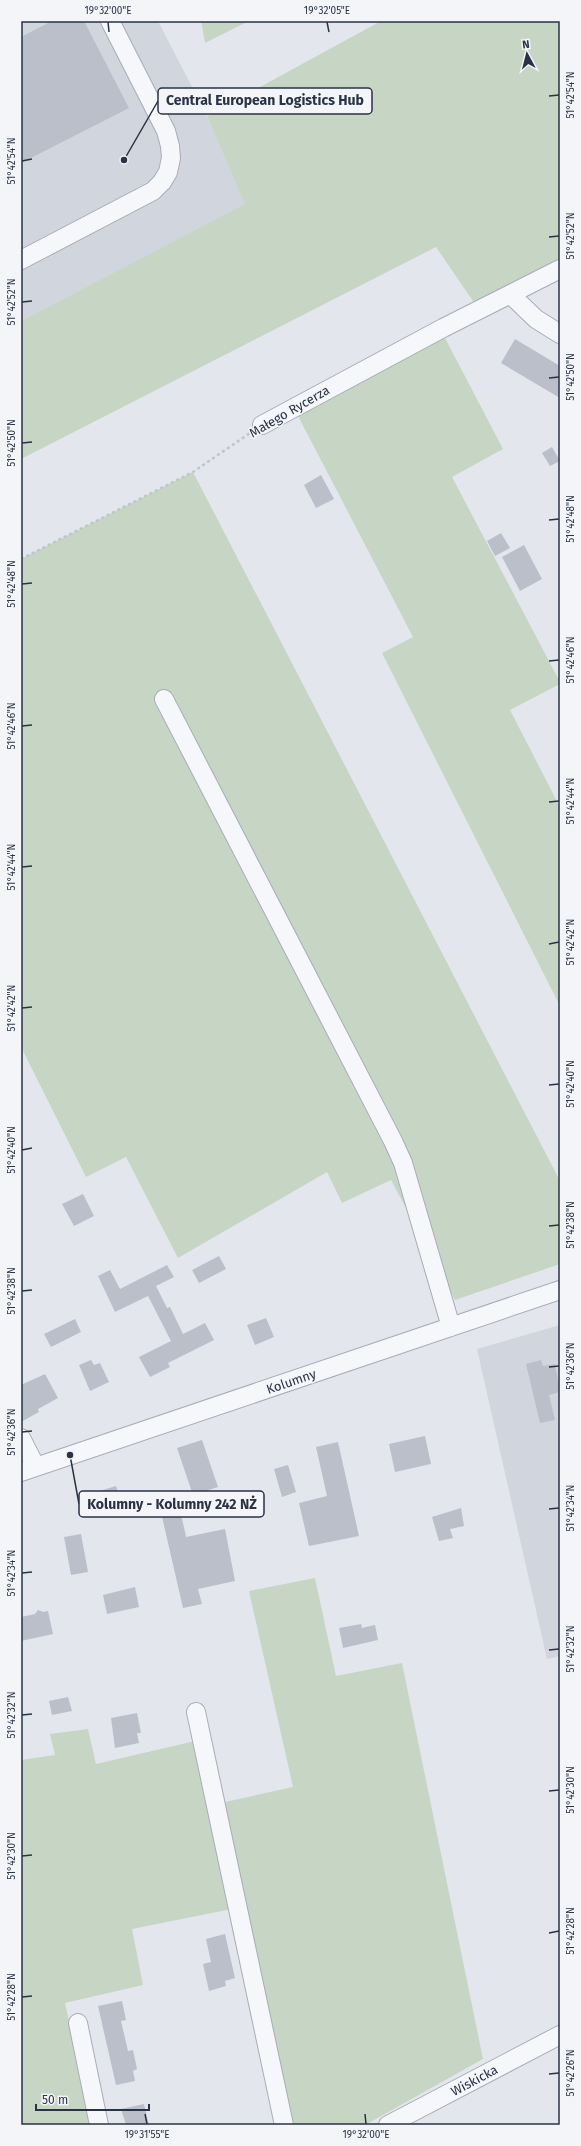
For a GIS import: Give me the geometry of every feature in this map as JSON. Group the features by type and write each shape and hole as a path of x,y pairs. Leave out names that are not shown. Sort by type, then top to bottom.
{"street":[{"path":"21,260 142,199 162,182 168,172 171,152 166,130 110,21"},
{"name":"Małego Rycerza","path":"262,425 443,328 560,269"},
{"path":"511,295 536,319 560,334"},
{"path":"164,699 393,1141 403,1163 450,1327"},
{"name":"Kolumny","path":"29,1469 560,1290"},
{"path":"21,1438 29,1469"},
{"path":"196,1712 284,2125"},
{"path":"78,2024 99,2125"},
{"name":"Wiskicka","path":"388,2125 560,2035"}],"path":[{"name":"Małego Rycerza","path":"21,558 193,472 262,425"}],"shaded area":[{"path":"21,21 158,21 207,116 246,204 21,321"},
{"path":"560,1325 560,1656 547,1659 477,1349"}],"green space":[{"path":"201,21 249,21 205,43"},
{"path":"381,21 560,21 560,262 477,307 436,247 21,459 21,321 245,204 207,116"},
{"path":"444,336 503,449 452,477 560,682 560,684 510,710 560,807 560,1006 382,653 413,637 297,414"},
{"path":"193,472 560,1181 560,1264 455,1300 391,1180 342,1203 327,1172 178,1258 126,1157 86,1177 21,1047 21,559"},
{"path":"315,1578 336,1676 402,1663 483,2059 365,2125 289,2125 242,1907 225,1802 293,1787 249,1591"},
{"path":"88,1729 96,1764 195,1741 232,1909 132,1929 143,1985 65,2003 92,2125 21,2125 21,1760 55,1755 50,1734"}],"building":[{"path":"52,21 84,21 129,108 21,163 21,37"},
{"path":"515,339 560,366 560,398 501,363"},
{"path":"552,447 560,461 550,466 542,453"},
{"path":"321,475 334,499 316,508 304,485"},
{"path":"501,533 510,548 495,556 487,541"},
{"path":"524,545 542,579 520,591 502,557"},
{"path":"83,1194 94,1216 74,1226 62,1204"},
{"path":"219,1256 226,1269 199,1283 192,1270"},
{"path":"167,1265 174,1277 156,1286 167,1308 170,1307 183,1334 205,1323 214,1340 168,1363 170,1367 150,1377 139,1357 171,1341 148,1296 115,1312 98,1276 110,1270 120,1289"},
{"path":"266,1318 274,1337 255,1345 247,1325"},
{"path":"75,1319 81,1332 51,1347 44,1334"},
{"path":"91,1360 94,1365 100,1363 109,1382 90,1391 79,1365"},
{"path":"541,1360 543,1366 555,1364 560,1392 549,1395 555,1420 540,1423 526,1364"},
{"path":"45,1374 58,1398 38,1409 39,1412 21,1422 21,1385"},
{"path":"425,1436 431,1464 395,1472 389,1444"},
{"path":"202,1440 218,1487 193,1495 177,1448"},
{"path":"338,1442 359,1536 309,1546 299,1503 327,1496 316,1447"},
{"path":"288,1465 296,1492 282,1497 274,1469"},
{"path":"116,1486 124,1509 98,1518 90,1494"},
{"path":"176,1491 186,1537 225,1529 235,1581 198,1589 202,1604 183,1608 157,1495"},
{"path":"461,1508 464,1526 450,1529 453,1538 439,1541 432,1517"},
{"path":"81,1534 88,1572 71,1575 64,1537"},
{"path":"135,1587 139,1607 107,1614 103,1595"},
{"path":"38,1610 43,1612 48,1611 53,1634 21,1641 21,1617 35,1614"},
{"path":"361,1624 362,1628 375,1625 378,1640 343,1648 339,1628"},
{"path":"68,1697 72,1711 52,1715 49,1701"},
{"path":"137,1713 141,1733 137,1733 139,1743 115,1748 111,1718"},
{"path":"225,1934 235,1978 225,1981 226,1986 209,1991 203,1964 211,1962 206,1939"},
{"path":"122,2001 126,2020 121,2021 128,2051 133,2050 137,2069 133,2071 135,2081 116,2085 98,2006"},
{"path":"144,2104 149,2125 126,2125 121,2109"}],"place":[{"name":"Central European Logistics Hub","path":"124,160"},
{"name":"Kolumny - Kolumny 242 NŻ","path":"70,1455"}]}
